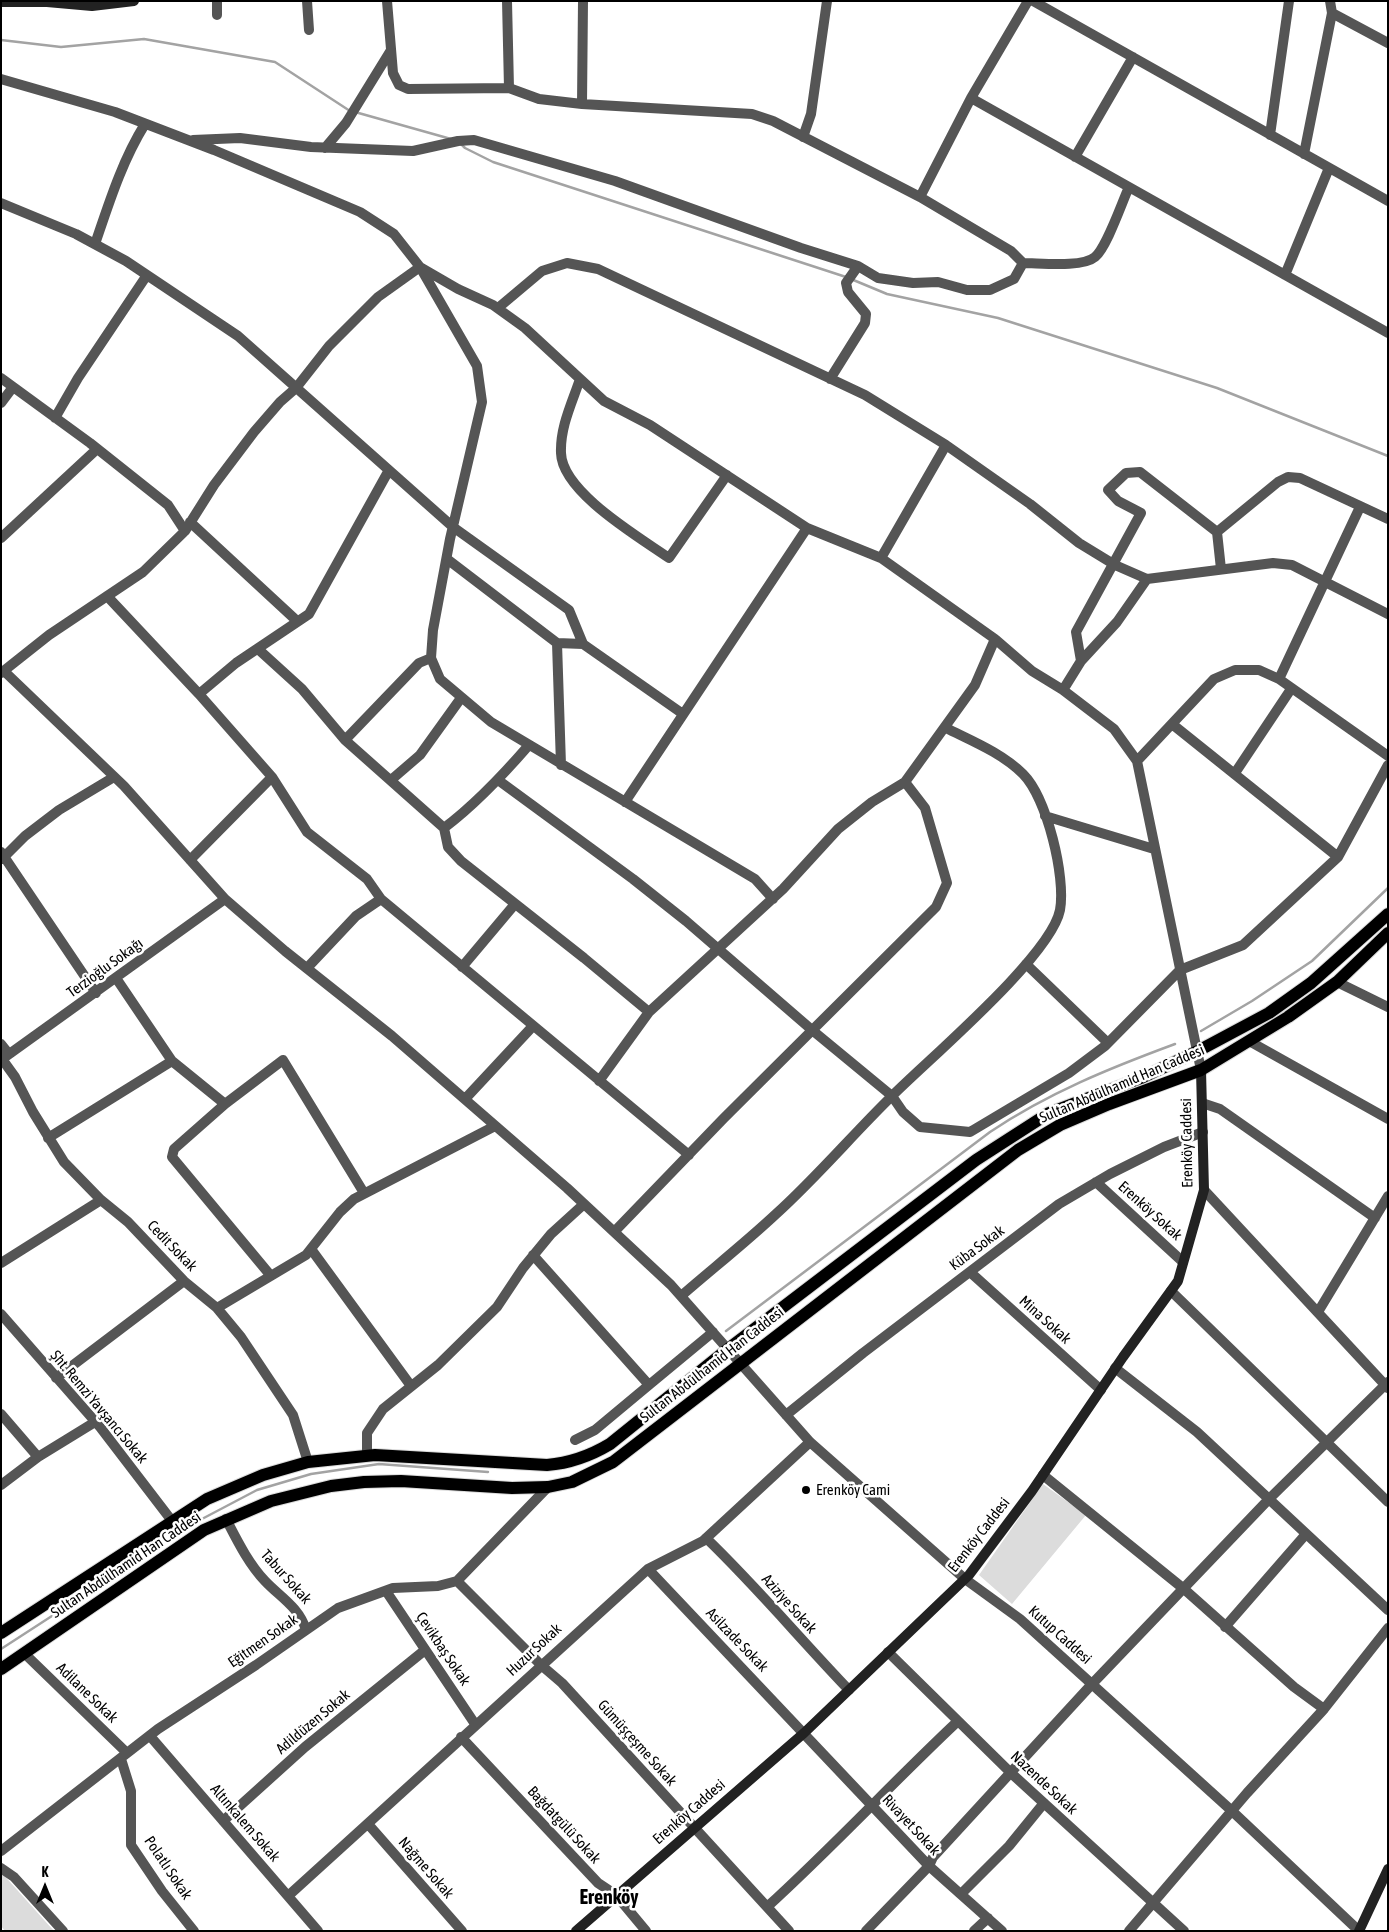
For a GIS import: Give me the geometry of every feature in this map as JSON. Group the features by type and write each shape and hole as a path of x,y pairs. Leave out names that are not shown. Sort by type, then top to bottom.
{"main road":[{"name":"Sultan Abdülhamid Han Caddesi","path":"1,1633 207,1499 235,1486 308,1462 367,1455 443,1457 547,1465 573,1461 592,1455 610,1444 728,1349 976,1160 1050,1113 1142,1078 1269,1013 1311,983 1388,914"},
{"name":"Sultan Abdülhamid Han Caddesi","path":"1,1669 144,1569 204,1530 271,1501 331,1486 364,1482 401,1481 512,1488 548,1487 572,1482 613,1462 1018,1150 1060,1125 1109,1104 1201,1070 1288,1017 1337,982 1388,932"}],"street":[{"path":"1,2 48,2 92,6 134,1"},
{"path":"217,1 217,15"},
{"path":"307,1 309,30"},
{"path":"387,1 393,73 400,85 408,88 509,88 539,99 582,104 752,114 773,121 920,197 1011,251 1023,263 1084,262 1095,257 1102,247 1129,187"},
{"path":"507,1 509,88"},
{"path":"582,104 583,1"},
{"path":"803,137 811,114 827,1"},
{"path":"920,197 971,98 1028,1"},
{"path":"1033,1 1388,201"},
{"path":"1270,135 1289,1"},
{"path":"1304,154 1332,13 1330,1"},
{"path":"1332,13 1388,43"},
{"path":"325,148 346,123 391,50"},
{"path":"1075,156 1133,57"},
{"path":"1,79 115,112 146,124 360,212 394,234 420,267 477,366 482,402 453,527 431,658 440,679 491,722 755,880 773,898"},
{"path":"971,98 1388,333"},
{"path":"95,244 117,180 132,146 146,124"},
{"path":"186,140 240,138 325,148 413,151 458,141 474,140 615,181 801,248 858,266 878,278 912,283 938,282 967,290 990,290 1014,279 1023,263"},
{"path":"1285,275 1329,168"},
{"path":"1,203 76,234 95,244 147,275 238,336 453,527 569,610 583,644 683,714"},
{"path":"498,308 542,272 567,263 598,269 865,395 946,445 1030,504 1079,543 1115,565 1147,579 1273,562 1292,565 1388,614"},
{"path":"830,379 866,318 866,314 848,292 848,279 858,266"},
{"path":"420,267 498,308 525,328 604,400 650,426 807,528 881,558 995,639 1032,671 1063,690 1114,729 1137,761 1201,1070"},
{"path":"2,672 48,635 143,572 187,526 214,485 254,432 280,402 296,388 329,346 378,297 420,267"},
{"path":"55,418 78,378 147,275"},
{"path":"1,378 97,449 168,505 187,526 297,621"},
{"path":"580,379 562,429 561,455 568,476 579,491 632,533 669,558 727,475"},
{"path":"1,403 12,387"},
{"path":"881,558 946,445"},
{"path":"1,538 97,449"},
{"path":"198,694 236,663 309,614 389,470"},
{"path":"1081,660 1076,632 1115,565 1121,548 1141,513 1118,501 1108,490 1126,473 1140,472 1216,532 1221,569"},
{"path":"1216,532 1278,482 1288,477 1300,478 1360,507 1388,518"},
{"path":"1278,679 1360,507"},
{"path":"625,802 807,528"},
{"path":"447,559 557,643 583,644"},
{"path":"1063,690 1081,660 1117,622 1147,579"},
{"path":"107,596 272,777 307,832 367,880 381,899 689,1155"},
{"path":"599,1081 649,1012 773,898 838,829 872,802 905,782 946,728 975,685 995,639"},
{"path":"557,643 562,765"},
{"path":"258,649 302,689 345,740 444,828 448,846 460,861 649,1012"},
{"path":"345,740 419,663 431,658"},
{"path":"1137,761 1214,679 1235,670 1259,670 1278,679 1388,756"},
{"name":"Kutup Caddesi","path":"2,672 114,777 225,899 392,1036 614,1232 681,1296 810,1442 965,1579 1020,1619 1232,1811 1359,1931"},
{"path":"1235,773 1291,688"},
{"path":"390,780 420,755 461,698"},
{"path":"1172,724 1338,857"},
{"path":"681,1296 776,1214 892,1096 1016,976 1045,940 1060,912 1062,880 1045,816 1024,774 990,750 946,728"},
{"path":"444,828 464,813 498,780 529,745"},
{"path":"498,780 633,879 719,948 812,1030 892,1096 903,1112 920,1127 970,1132 1069,1073 1108,1042 1180,970 1243,945 1338,857 1388,765"},
{"path":"96,993 3,856 59,810 114,777"},
{"path":"190,860 272,777"},
{"path":"614,1232 812,1030 936,907 947,883 926,808 905,782"},
{"path":"1045,816 1154,848"},
{"name":"Terzioğlu Sokağı","path":"4,1058 225,899"},
{"path":"307,968 356,916 381,899"},
{"path":"462,966 515,904"},
{"path":"1026,964 1108,1042"},
{"path":"116,978 172,1060 226,1104"},
{"path":"1337,982 1388,1007"},
{"path":"465,1100 533,1026"},
{"path":"1249,1041 1388,1120"},
{"name":"Cedit Sokak","path":"1,1044 4,1058 33,1112 64,1162 101,1200 128,1222 184,1281 217,1308 242,1337 293,1415 308,1462"},
{"path":"48,1138 172,1060"},
{"path":"271,1276 172,1157 174,1149 226,1104 283,1060 364,1193"},
{"name":"Erenköy Caddesi","path":"576,1931 804,1733 965,1579 1043,1475 1115,1368 1178,1281 1204,1190 1201,1070"},
{"path":"1202,1103 1220,1109 1375,1218"},
{"path":"217,1308 306,1254 340,1212 364,1193 496,1126"},
{"name":"Küba Sokak","path":"786,1415 863,1353 1059,1204 1096,1182 1164,1147 1203,1132"},
{"name":"Erenköy Sokak","path":"1096,1182 1183,1262"},
{"path":"866,1931 929,1866 933,1857 1092,1684 1269,1499 1387,1385 1204,1190"},
{"path":"1318,1312 1388,1196"},
{"path":"1,1263 101,1200"},
{"path":"367,1455 367,1432 383,1409 438,1365 497,1307 533,1255 551,1234 584,1204"},
{"path":"311,1249 411,1386"},
{"path":"533,1255 649,1385"},
{"name":"Mina Sokak","path":"970,1272 1101,1390"},
{"path":"56,1378 184,1281"},
{"path":"1171,1291 1388,1502"},
{"name":"Şht. Remzi Yavşancı Sokak","path":"1,1314 95,1422 172,1521"},
{"path":"576,1440 595,1430 713,1332"},
{"path":"1115,1368 1197,1432 1388,1610"},
{"path":"1,1414 38,1457"},
{"path":"1,1485 38,1457 95,1422"},
{"name":"Huzur Sokak","path":"288,1896 475,1724 648,1569 706,1538 810,1442"},
{"path":"1043,1475 1184,1589 1294,1687 1324,1709"},
{"path":"457,1581 548,1487"},
{"name":"Tabur Sokak","path":"226,1519 241,1548 265,1581 289,1602 303,1619 306,1630"},
{"path":"1225,1627 1306,1534"},
{"name":"Aziziye Sokak","path":"706,1538 741,1571 800,1640 849,1690"},
{"name":"Asilzade Sokak","path":"648,1569 804,1733"},
{"name":"Eğitmen Sokak","path":"1,1851 150,1736 338,1608 393,1588 438,1586 457,1581"},
{"name":"Gümüşçeşme Sokak","path":"457,1581 541,1665 562,1683 789,1931"},
{"name":"Çevikbaş Sokak","path":"386,1590 475,1724"},
{"path":"1129,1931 1232,1811 1324,1709 1388,1628"},
{"name":"Adildüzen Sokak","path":"223,1821 305,1747 425,1650"},
{"name":"Nazende Sokak","path":"888,1652 1011,1773 1184,1931"},
{"name":"Adilane Sokak","path":"25,1654 124,1756"},
{"path":"767,1907 873,1806 894,1781 958,1721"},
{"name":"Rivayet Sokak","path":"804,1733 929,1866 1002,1931"},
{"name":"Altınkalem Sokak","path":"150,1736 318,1931"},
{"name":"Bağdatgülü Sokak","path":"461,1737 598,1883 616,1895 646,1931"},
{"name":"Polatlı Sokak","path":"124,1756 131,1791 131,1845 162,1891 194,1931"},
{"path":"961,1894 1009,1846 1044,1803"},
{"name":"Nağme Sokak","path":"368,1824 462,1931"},
{"path":"1,1868 14,1877 63,1931"},
{"path":"1359,1931 1388,1869"},
{"path":"974,1931 988,1918"}],"shaded area":[{"path":"1043,1484 1086,1515 1012,1604 979,1575"},
{"path":"1,1872 54,1931 5,1931 1,1926"}],"waterway":[{"path":"1,40 61,47 144,39 275,62 350,111"},
{"path":"355,112 451,139"},
{"path":"460,143 465,148 493,162 846,277"},
{"path":"851,279 887,294 998,318 1217,388 1388,456"},
{"path":"1201,1031 1252,1001 1312,961 1388,888"},
{"path":"726,1331 990,1132 1034,1105 1080,1082 1175,1044"},
{"path":"1,1649 200,1520 257,1490 311,1474 379,1464 488,1472"}],"place":[{"name":"Erenköy Cami","path":"806,1490"}],"district":[{"name":"Erenköy","path":"609,1898"}]}
